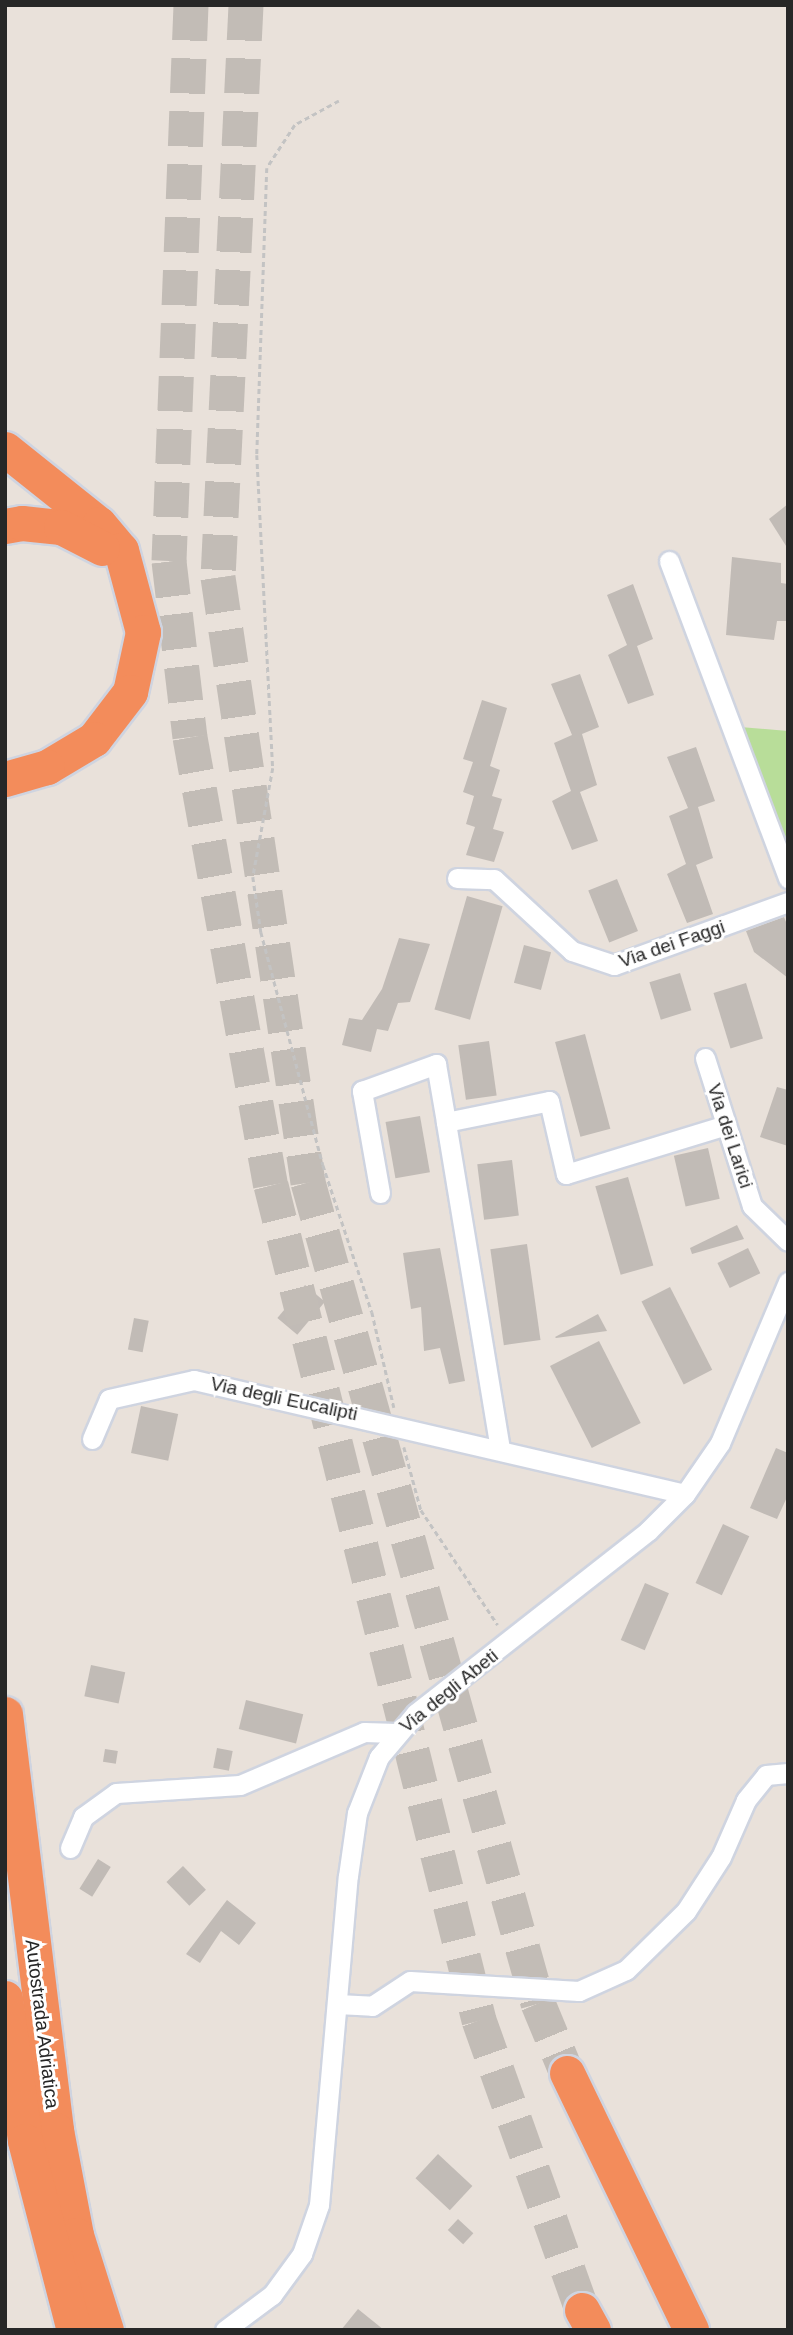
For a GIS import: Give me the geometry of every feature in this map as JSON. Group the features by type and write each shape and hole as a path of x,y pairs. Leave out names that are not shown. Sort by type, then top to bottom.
{"highway":[{"path":"5,449 99,524 121,550 131,578 143,632 130,692 94,739 47,767 5,779"},
{"path":"5,526 22,523 61,527 96,543 131,578"},
{"name":"Autostrada Adriatica","path":"5,1714 56,2130 76,2235 106,2330"},
{"name":"Autostrada Adriatica","path":"5,1998 25,2141 74,2330"},
{"path":"567,2073 691,2330"}],"street":[{"path":"669,561 788,878"},
{"name":"Via dei Faggi","path":"457,878 494,879 572,951 614,965 788,902"},
{"name":"Via dei Larici","path":"705,1058 752,1206 788,1241"},
{"path":"380,1193 362,1091 436,1065 500,1449"},
{"path":"446,1122 549,1101 566,1174 726,1125"},
{"name":"Via degli Abeti","path":"225,2330 272,2295 302,2254 319,2205 357,1813 370,1775 396,1734 648,1531 685,1494 720,1443 788,1282"},
{"name":"Via degli Eucalipti","path":"92,1439 109,1399 194,1380 398,1424 685,1494"},
{"path":"70,1849 83,1817 116,1793 240,1785 364,1732 396,1734"},
{"path":"337,2004 372,2006 410,1980 579,1991 626,1970 686,1911 721,1857 746,1800 766,1775 788,1773"}],"path":[{"path":"339,101 295,125 267,168 257,455 273,768 253,877 265,945 323,1165 372,1312 421,1510 509,1642"}],"green space":[{"path":"740,727 788,731 788,862"}],"building":[{"path":"788,504 788,549 769,519"},
{"path":"732,557 781,563 781,583 788,584 788,621 777,621 774,640 726,635"},
{"path":"633,584 653,639 637,646 654,695 628,704 608,655 627,645 607,595"},
{"path":"580,674 599,727 582,734 597,785 580,792 598,841 572,850 552,801 571,791 554,743 572,735 551,684"},
{"path":"482,700 507,708 490,766 500,770 492,796 502,799 493,829 504,832 494,862 466,855 475,827 466,824 474,796 463,792 473,762 463,759"},
{"path":"696,747 715,801 698,807 713,858 696,865 713,914 687,923 667,874 686,864 669,816 688,808 667,757"},
{"path":"617,879 638,931 609,943 588,891"},
{"path":"467,896 503,906 470,1020 434,1009"},
{"path":"784,917 788,927 788,978 754,952 746,931"},
{"path":"399,938 430,944 410,1002 398,1003 388,1031 377,1029 371,1052 342,1045 349,1018 362,1020 382,989"},
{"path":"524,945 551,952 541,990 514,983"},
{"path":"680,973 691,1010 661,1020 649,982"},
{"path":"746,983 763,1038 730,1048 713,993"},
{"path":"585,1034 610,1129 580,1137 555,1042"},
{"path":"489,1041 497,1095 466,1100 458,1045"},
{"path":"777,1087 788,1090 788,1146 760,1137"},
{"path":"420,1116 430,1172 395,1178 386,1122"},
{"path":"708,1148 720,1199 686,1207 674,1156"},
{"path":"512,1160 519,1216 484,1220 477,1164"},
{"path":"628,1177 653,1265 621,1275 595,1186"},
{"path":"737,1225 744,1239 692,1254 690,1248"},
{"path":"527,1244 540,1340 504,1345 490,1249"},
{"path":"440,1248 465,1381 449,1384 440,1348 424,1351 421,1307 411,1309 403,1253"},
{"path":"748,1248 760,1273 730,1288 717,1263"},
{"path":"305,1285 325,1302 297,1335 277,1318"},
{"path":"670,1287 712,1370 684,1384 641,1302"},
{"path":"598,1314 607,1331 555,1337"},
{"path":"134,1318 149,1321 143,1352 128,1349"},
{"path":"599,1341 641,1423 592,1448 550,1366"},
{"path":"141,1406 178,1414 168,1461 131,1453"},
{"path":"776,1448 788,1453 788,1495 777,1519 750,1508"},
{"path":"723,1524 749,1536 722,1595 696,1583"},
{"path":"645,1583 669,1593 645,1650 621,1640"},
{"path":"91,1665 125,1672 119,1704 84,1696"},
{"path":"246,1700 303,1714 296,1743 239,1729"},
{"path":"217,1748 233,1751 229,1771 213,1768"},
{"path":"105,1749 118,1751 116,1764 103,1762"},
{"path":"98,1859 111,1867 92,1897 79,1889"},
{"path":"183,1866 206,1890 189,1906 166,1882"},
{"path":"227,1900 256,1923 239,1945 221,1931 200,1963 186,1954"},
{"path":"438,2154 472,2186 450,2210 415,2178"},
{"path":"458,2219 473,2233 463,2244 448,2230"},
{"path":"358,2309 384,2330 341,2330"}],"tunnel":[{"path":"191,5 169,561 190,737 271,1185 479,2020 582,2310"},
{"path":"246,5 218,577 308,1182 538,2003 567,2073"}]}
